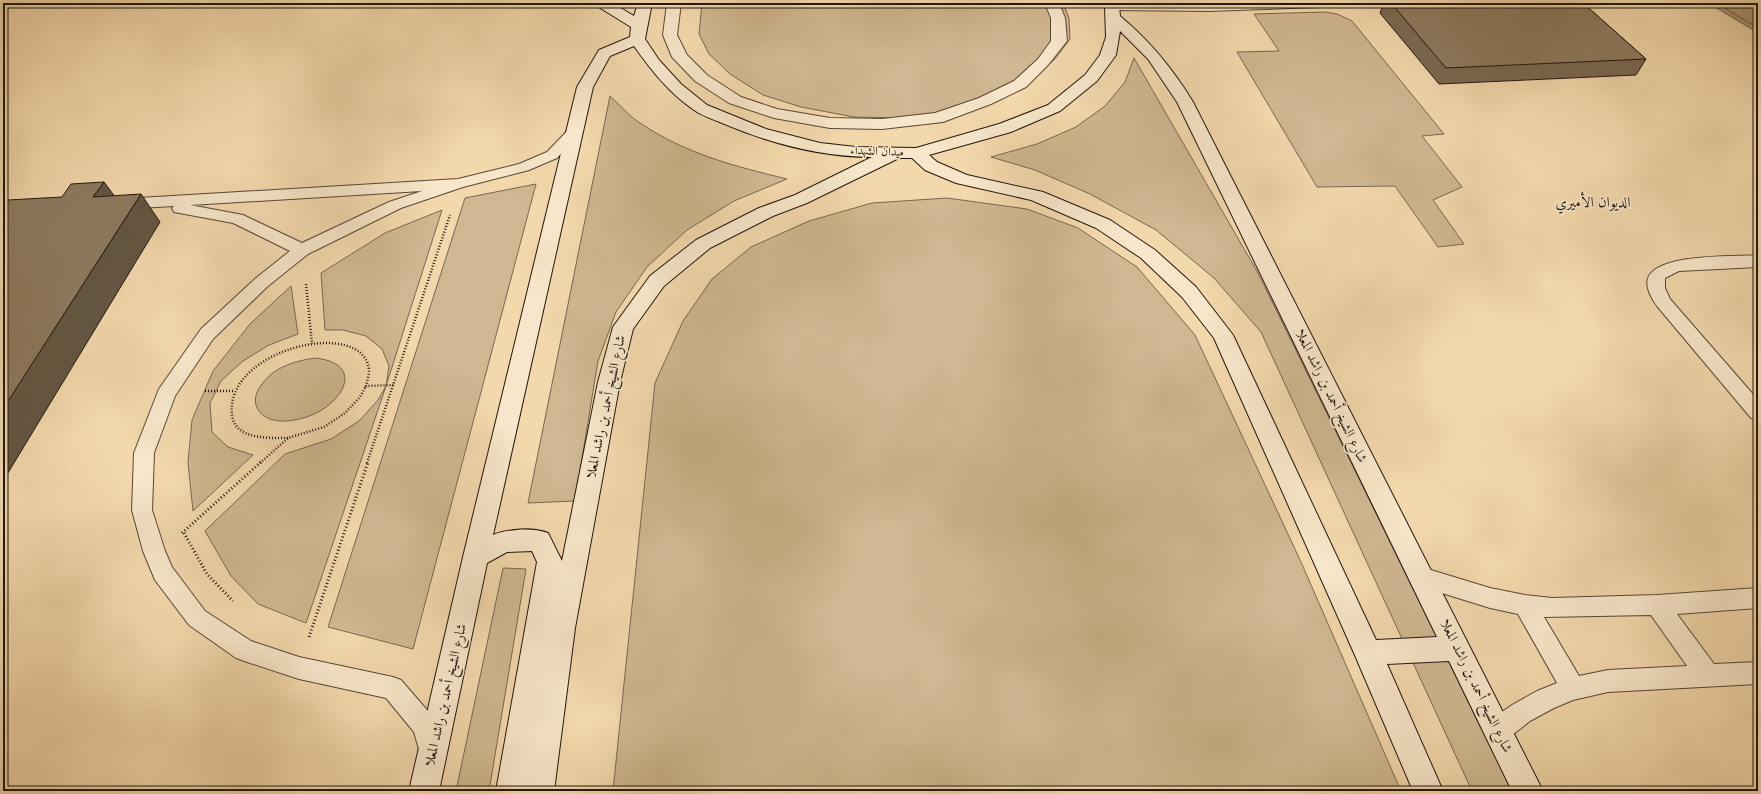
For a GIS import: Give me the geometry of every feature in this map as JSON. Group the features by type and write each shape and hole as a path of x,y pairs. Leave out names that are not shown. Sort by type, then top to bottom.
{"street":[{"path":"602,3 638,32 645,3"},
{"path":"674,3 670,35 680,57 701,78 735,100 774,113 830,123 882,124 937,118 985,101 1020,84 1043,62 1059,41 1058,18 1052,3"},
{"name":"شارع الشيخ أحمد بن راشد المعلا","path":"1112,8 1169,74 1184,102 1528,791"},
{"name":"ميدان الشهداء","path":"638,32 654,63 675,87 701,108 760,133 820,148 856,152 907,153 1005,128 1054,108 1091,78 1108,56 1113,37 1112,8"},
{"name":"شارع الشيخ أحمد بن راشد المعلا","path":"424,791 476,557 585,87 604,53 638,32"},
{"path":"907,153 931,166 962,179 1037,196 1103,224 1148,254 1189,292 1223,335 1368,653 1428,791"},
{"name":"شارع الشيخ أحمد بن راشد المعلا","path":"539,791 562,628 609,382 623,327 657,280 703,244 766,212 801,199 907,153"},
{"path":"476,557 503,542 539,540 550,562 511,791"},
{"path":"1368,653 1457,648"}],"lane":[{"path":"1112,8 1209,7 1321,3"},
{"path":"432,758 425,726 393,688 299,668 244,650 197,618 163,573 154,551 142,510 144,453 166,394 207,334 262,282 302,250 395,205 458,184 524,167 552,155 576,130"},
{"path":"111,205 458,184"},
{"path":"150,203 237,219 302,250"},
{"path":"1758,260 1678,265 1667,268 1658,273 1655,282 1657,291 1663,302 1758,412"},
{"path":"1421,577 1455,589 1526,605 1565,608 1657,605 1758,598"},
{"path":"1526,605 1573,689"},
{"path":"1657,605 1708,676"},
{"path":"1498,730 1521,713 1546,699 1573,689 1608,681 1758,673"}],"path":[{"path":"308,640 450,215"},
{"path":"306,283 312,344"},
{"path":"333,343 352,348 364,357 369,371 366,386 360,397 345,413 324,427 288,438 265,438 245,433 233,422 230,407 235,390 244,377 258,365 275,355 293,348 312,344 333,343"},
{"path":"366,386 394,385"},
{"path":"204,391 235,390"},
{"path":"183,532 288,438"},
{"path":"181,525 183,532 207,574 238,607"}],"shaded area":[{"path":"702,3 1063,3 1069,18 1070,39 1055,59 1033,79 955,112 904,118 854,117 801,107 763,95 730,74 709,54 699,34"},
{"path":"1325,12 1337,14 1352,21 1444,134 1422,136 1462,187 1433,200 1464,244 1438,247 1395,186 1317,187 1237,52 1279,51 1254,14"},
{"path":"1134,58 1258,273 1512,791 1472,791 1261,332 1214,278 1156,230 1090,194 1035,170 991,157 1037,144 1076,127 1105,106 1125,82"},
{"path":"610,96 636,120 657,134 675,143 729,164 787,179 734,201 687,230 647,267 616,312 598,361 575,501 528,503"},
{"path":"536,184 413,649 328,627 465,198"},
{"path":"947,198 1027,209 1078,228 1137,267 1195,335 1301,562 1401,791 613,791 655,383 683,321 712,279 751,247 809,221 872,203"},
{"path":"442,210 386,386 389,366 382,349 366,336 343,330 325,330 321,273 385,233"},
{"path":"291,286 298,334 269,345 243,361 221,381 210,403 212,432 228,447 253,455 193,511 188,463 192,420 213,371 250,324"},
{"path":"315,358 334,363 344,373 345,380 339,395 326,407 304,418 278,421 264,416 259,411 255,399 257,392 267,378 279,369 293,363"},
{"path":"386,386 306,623 258,604 231,576 205,531 285,454 331,439 359,421 378,400"},
{"path":"503,568 526,569 489,791 456,791"}],"water":[{"path":"1708,3 1758,3 1758,33 1755,31"}],"building":[{"path":"1391,3 1583,3 1646,59 1446,68"},
{"path":"104,182 93,197 141,194 3,409 3,206 8,200 62,197 71,184"}],"district":[{"name":"الديوان الأميري","path":"1593,203"}]}
